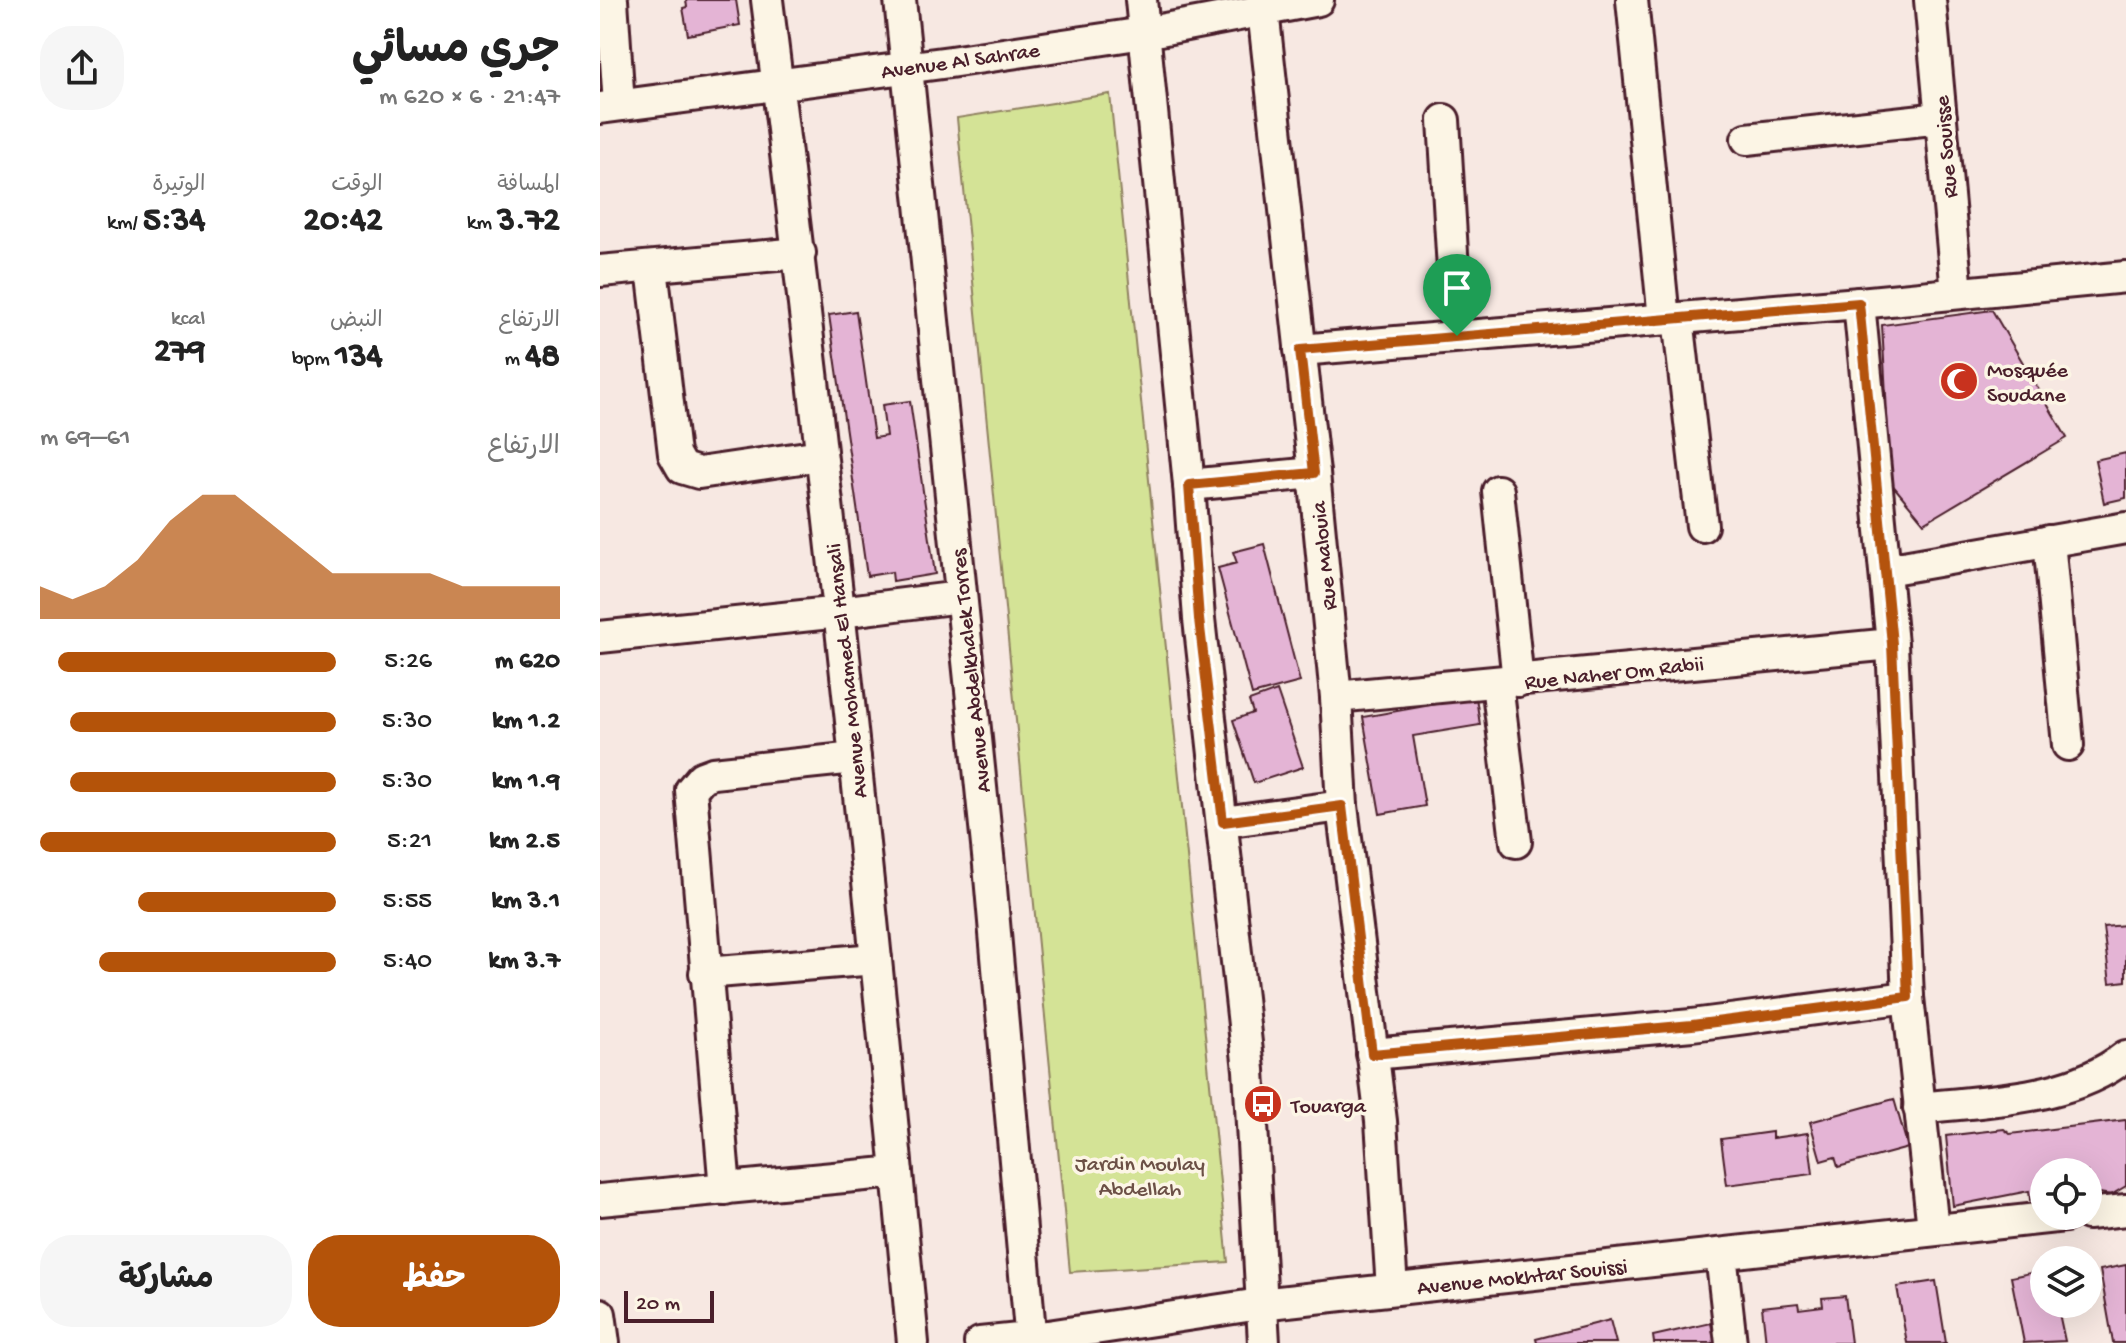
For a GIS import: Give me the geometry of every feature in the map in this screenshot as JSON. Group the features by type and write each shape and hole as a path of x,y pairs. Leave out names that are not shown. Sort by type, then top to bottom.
{"street":[{"path":"609,106 612,0"},
{"name":"Avenue Mohamed El Hansali","path":"767,0 800,253 840,612 913,1343"},
{"name":"Avenue Abdelkhalek Torres","path":"900,0 989,865 1031,1340"},
{"path":"1141,0 1189,485 1199,619 1249,1070 1264,1343"},
{"name":"Avenue Al Sahrae","path":"609,106 1144,33 1318,0"},
{"path":"1632,0 1671,318 1702,526"},
{"name":"Rue Souisse","path":"1930,0 1957,293"},
{"name":"Rue Malouia","path":"1263,10 1314,473 1336,697 1342,806 1381,1121 1392,1289"},
{"path":"1747,139 1941,118"},
{"path":"1444,120 1457,336"},
{"path":"600,271 800,253"},
{"path":"652,268 674,454 682,468 699,473 821,455"},
{"path":"1300,350 2126,277"},
{"path":"1859,303 1892,644 1908,997 1933,1229"},
{"path":"1189,485 1314,473"},
{"path":"1498,491 1516,842"},
{"path":"1886,570 2126,528"},
{"path":"2049,541 2068,745"},
{"path":"600,637 960,597"},
{"name":"Rue Naher Om Rabii","path":"1336,697 1892,644"},
{"path":"725,1189 690,799 695,783 713,773 855,758"},
{"path":"1223,822 1342,806"},
{"path":"705,973 876,959"},
{"path":"1372,1054 1692,1025 1908,997"},
{"path":"1919,1108 2035,1095 2083,1081 2126,1056"},
{"path":"600,1200 897,1172"},
{"path":"2102,1213 2126,1210"},
{"name":"Avenue Mokhtar Souissi","path":"980,1343 1031,1340 1260,1304 2030,1219"},
{"path":"1721,1254 1731,1343"},
{"path":"600,1314 604,1343"}],"green space":[{"name":"Jardin Moulay Abdellah","path":"1110,94 1228,1262 1070,1272 957,118"}],"building":[{"path":"686,0 736,0 740,25 688,35 683,8 687,7"},
{"name":"Mosquée Soudane","path":"1992,310 2067,438 1924,523 1891,483 1882,325"},
{"path":"856,311 874,438 886,436 882,405 910,401 935,574 893,581 892,572 867,576 829,315"},
{"path":"2126,453 2126,498 2104,503 2095,460"},
{"path":"1264,544 1300,682 1252,695 1218,568 1237,563 1233,552"},
{"path":"1277,691 1303,767 1254,783 1233,720 1253,713 1249,701"},
{"path":"1476,697 1480,725 1413,736 1425,806 1380,814 1363,717"},
{"path":"2126,925 2126,981 2110,983 2103,927"},
{"path":"1894,1099 1908,1148 1838,1167 1835,1157 1821,1161 1810,1122"},
{"path":"2126,1120 2126,1186 2111,1195 2102,1193 2102,1158 2030,1158 2030,1200 2029,1191 1953,1206 1946,1136 2004,1129 2010,1134"},
{"path":"1772,1132 1772,1138 1808,1133 1813,1174 1727,1185 1721,1139"},
{"path":"2126,1265 2126,1343 2113,1343 2102,1270"},
{"path":"2030,1273 2030,1318 2060,1318 2065,1341 2024,1343 2011,1277"},
{"path":"1936,1281 1946,1343 1907,1343 1897,1287"},
{"path":"1845,1296 1851,1343 1766,1343 1762,1307 1798,1303 1799,1309 1823,1306 1822,1298"},
{"path":"1610,1320 1616,1343 1537,1343 1536,1339"},
{"path":"1711,1323 1715,1343 1654,1343 1653,1336"}],"place":[{"name":"Mosquée Soudane","path":"1959,381"},
{"name":"Touarga","path":"1263,1104"}],"route":[{"path":"1859,303 1892,644 1908,997 1692,1025 1372,1054 1342,806 1223,822 1199,619 1189,485 1314,473 1300,350 1457,336 1859,303"}]}
